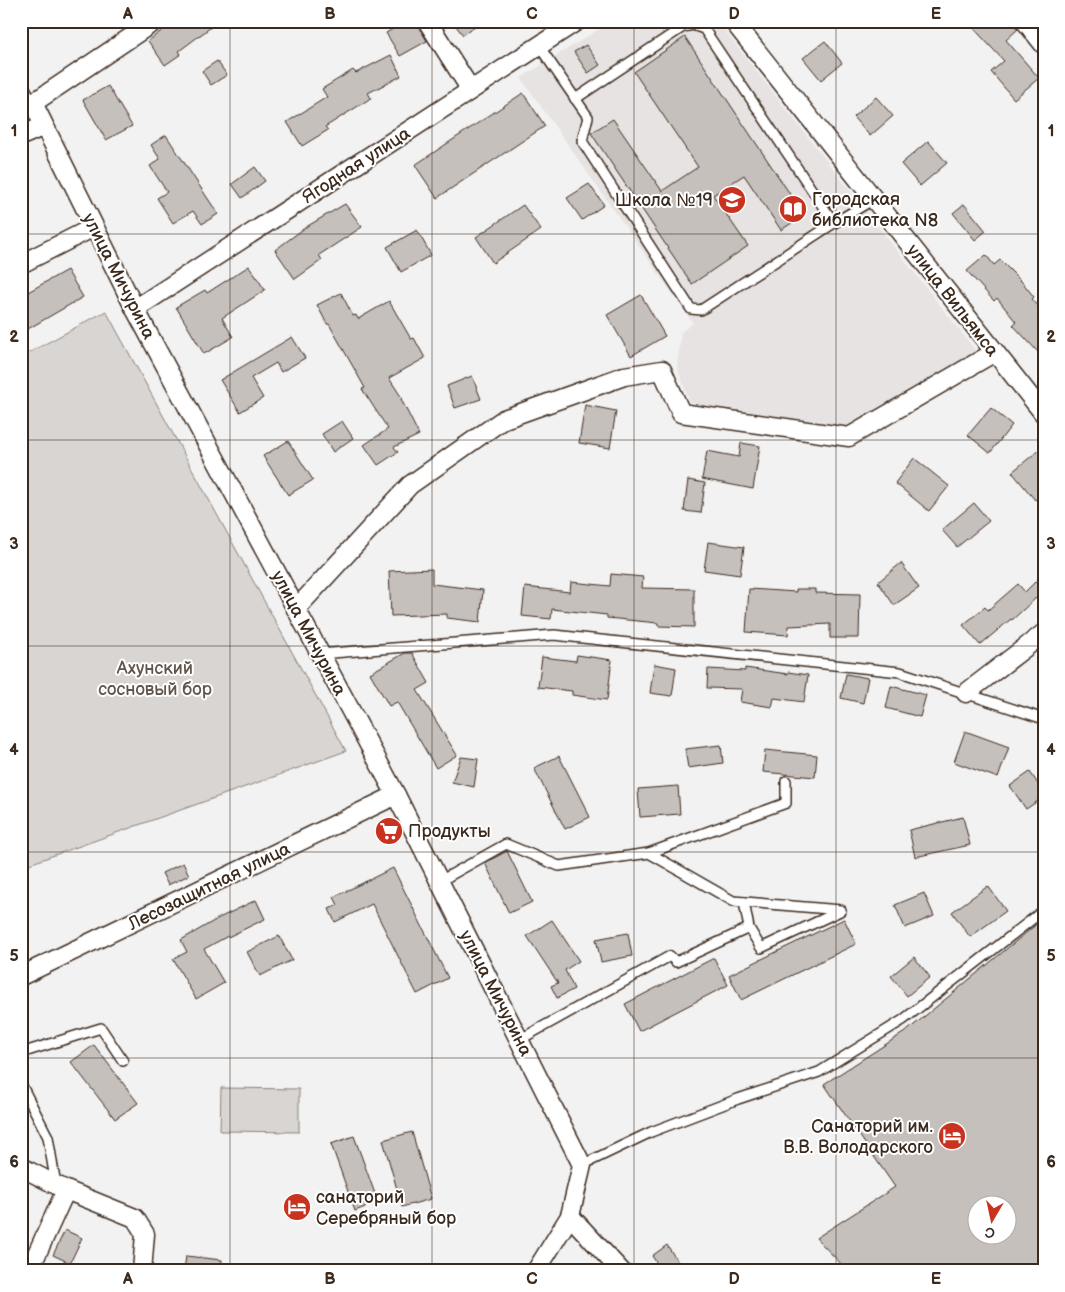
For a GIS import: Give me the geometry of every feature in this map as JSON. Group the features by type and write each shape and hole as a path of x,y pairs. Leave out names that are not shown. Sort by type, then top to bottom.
{"street":[{"path":"33,103 155,21"},
{"path":"427,21 471,90"},
{"name":"Ягодная улица","path":"135,309 578,21"},
{"name":"улица Вильямса","path":"733,21 1044,414"},
{"path":"1025,21 1044,45"},
{"name":"улица Мичурина","path":"33,103 135,309 396,795 582,1165"},
{"path":"21,136 44,126"},
{"path":"21,264 94,227"},
{"path":"296,608 410,484 504,419 624,376 662,370 681,412 849,437 995,352"},
{"path":"966,693 1044,633"},
{"name":"Лесозащитная улица","path":"21,976 396,795"},
{"path":"536,1271 570,1216 582,1165"},
{"path":"21,1167 61,1188 135,1218 145,1234 142,1271"},
{"path":"29,1271 61,1188"},
{"path":"570,1216 621,1271"}],"lane":[{"path":"575,99 683,27 693,25 704,29 834,223"},
{"path":"539,46 588,117 582,141 691,309 701,310 874,199"},
{"path":"21,80 33,103"},
{"path":"320,654 554,635 900,672 1044,719"},
{"path":"440,881 506,844 559,866 649,853 786,803 786,781"},
{"path":"649,853 732,901 841,910 760,948 749,928 744,902"},
{"path":"582,1165 651,1132 738,1099 819,1072 903,1020 1044,910"},
{"path":"519,1040 670,956 676,962 749,928"},
{"path":"21,1053 101,1028 123,1061"},
{"path":"21,1084 48,1137 61,1188"}],"shaded area":[{"name":"Школа №19","path":"612,21 717,21 976,351 847,426 690,403 677,367 681,332 693,323 521,78"}],"green space":[{"name":"Ахунский сосновый бор","path":"106,311 346,751 21,867 21,357"},
{"path":"221,1088 299,1089 299,1132 220,1131"}],"building":[{"path":"175,21 219,21 179,51 181,54 165,65 148,41"},
{"path":"406,21 416,21 427,41 400,56 386,33"},
{"path":"452,21 482,21 463,35"},
{"path":"967,21 1011,21 1018,29 1006,40 1039,78 1014,99 991,72 1004,61"},
{"path":"685,37 804,215 781,230 744,175 713,195 748,246 692,284 591,133 613,119 662,191 698,167 634,72"},
{"path":"825,41 842,63 821,80 803,58"},
{"path":"586,45 600,65 588,73 574,52"},
{"path":"391,55 401,76 368,93 371,98 325,127 328,130 302,146 287,122 327,97 322,89 353,70 356,73"},
{"path":"217,61 227,75 211,85 202,71"},
{"path":"108,86 132,126 106,140 83,100"},
{"path":"523,93 545,126 437,198 415,165"},
{"path":"876,97 893,116 870,136 853,117"},
{"path":"166,135 218,214 202,224 193,211 173,223 157,198 167,192 150,166 160,159 151,145"},
{"path":"928,141 947,163 920,186 901,164"},
{"path":"255,167 265,181 242,198 232,184"},
{"path":"589,184 604,205 582,220 567,198"},
{"path":"345,204 362,227 319,255 322,260 295,279 275,250 306,227"},
{"path":"964,204 986,231 975,240 953,213"},
{"path":"523,205 541,230 493,263 476,237"},
{"path":"417,230 431,255 401,272 387,247"},
{"path":"986,255 994,265 1000,260 1023,283 1034,297 1032,299 1044,312 1044,346 1038,352 1013,325 1016,322 997,298 994,301 967,271"},
{"path":"249,266 265,290 222,318 233,337 204,354 176,307 205,290 207,293"},
{"path":"67,270 83,297 21,333 21,296"},
{"path":"341,293 353,316 356,315 358,319 389,301 411,339 414,338 425,358 389,378 402,398 419,435 394,447 398,452 378,465 364,445 388,429 362,389 365,388 317,305"},
{"path":"641,295 665,336 631,356 607,315"},
{"path":"292,337 305,358 281,372 276,363 251,378 263,398 240,412 220,380"},
{"path":"472,376 481,399 455,408 447,386"},
{"path":"585,405 616,411 610,448 579,443"},
{"path":"991,408 1012,425 990,453 968,435"},
{"path":"342,421 353,438 333,452 322,434"},
{"path":"288,441 313,480 288,495 263,456"},
{"path":"741,443 760,446 753,489 702,479 707,451 739,457"},
{"path":"1044,446 1044,493 1035,500 1012,472"},
{"path":"914,458 949,486 929,511 895,483"},
{"path":"688,480 705,483 701,513 684,511"},
{"path":"974,503 989,521 957,547 942,530"},
{"path":"708,542 744,547 740,575 704,570"},
{"path":"901,563 919,588 894,605 878,582"},
{"path":"432,569 432,584 483,590 480,622 447,618 447,614 391,616 389,571"},
{"path":"1044,573 1044,606 1036,598 980,645 963,625 985,607 988,610 1018,584 1025,592"},
{"path":"611,574 643,577 642,588 694,589 694,627 658,626 658,623 607,618 607,615 552,609 551,619 522,616 525,587 570,592 571,582 610,586"},
{"path":"749,589 796,592 796,589 815,589 815,593 860,594 859,638 830,638 830,624 789,626 788,635 746,632"},
{"path":"405,653 412,653 429,683 417,690 457,755 436,768 397,702 389,706 370,673"},
{"path":"577,655 612,660 607,700 572,695 572,691 538,687 542,657 576,661"},
{"path":"654,664 676,668 672,696 650,693"},
{"path":"745,668 808,675 804,702 774,698 772,707 740,702 742,689 707,688 708,669 745,671"},
{"path":"846,674 868,678 863,703 841,698"},
{"path":"891,686 926,695 920,717 886,708"},
{"path":"965,731 1009,747 998,778 954,762"},
{"path":"721,745 723,763 688,768 685,749"},
{"path":"765,750 817,755 815,777 763,772"},
{"path":"559,756 590,817 565,829 534,768"},
{"path":"461,757 478,759 474,787 452,782"},
{"path":"1030,772 1044,793 1044,797 1026,809 1010,786"},
{"path":"678,786 680,814 640,817 638,789"},
{"path":"963,817 970,845 915,857 909,830"},
{"name":"Продукты","path":"390,819 399,838 388,844 379,825"},
{"path":"507,851 532,902 509,913 485,863"},
{"path":"183,863 189,875 168,885 162,873"},
{"path":"393,868 448,978 417,994 372,904 335,922 329,909 338,905 334,897"},
{"path":"988,886 1006,911 970,937 952,912"},
{"path":"924,893 934,916 905,928 895,905"},
{"path":"256,900 265,919 204,949 224,983 196,999 173,959 187,952 181,940 219,918"},
{"name":"Санаторий им. В.В. Володарского","path":"1044,918 1044,1271 848,1271 816,1238 895,1187 824,1084 908,1030"},
{"path":"844,919 856,944 741,1000 729,975"},
{"path":"552,920 579,961 565,970 574,989 557,998 551,986 558,983 527,936"},
{"path":"628,933 632,956 601,962 596,939"},
{"path":"279,936 292,960 260,976 247,952"},
{"path":"914,957 930,977 907,996 891,976"},
{"path":"714,958 728,985 639,1031 625,1004"},
{"path":"94,1045 138,1103 115,1119 71,1062"},
{"path":"412,1132 431,1199 402,1207 383,1140"},
{"path":"354,1136 378,1202 355,1211 331,1144"},
{"path":"65,1230 82,1238 70,1263 53,1255"},
{"path":"667,1245 680,1265 672,1271 662,1271 652,1256"},
{"path":"186,1256 222,1260 221,1271 184,1271"}],"place":[{"name":"Школа №19","path":"732,200"},
{"name":"Городская библиотека N8","path":"793,209"},
{"name":"Продукты","path":"389,831"},
{"name":"Санаторий им. В.В. Володарского","path":"952,1136"},
{"name":"санаторий Серебряный бор","path":"297,1207"}]}
